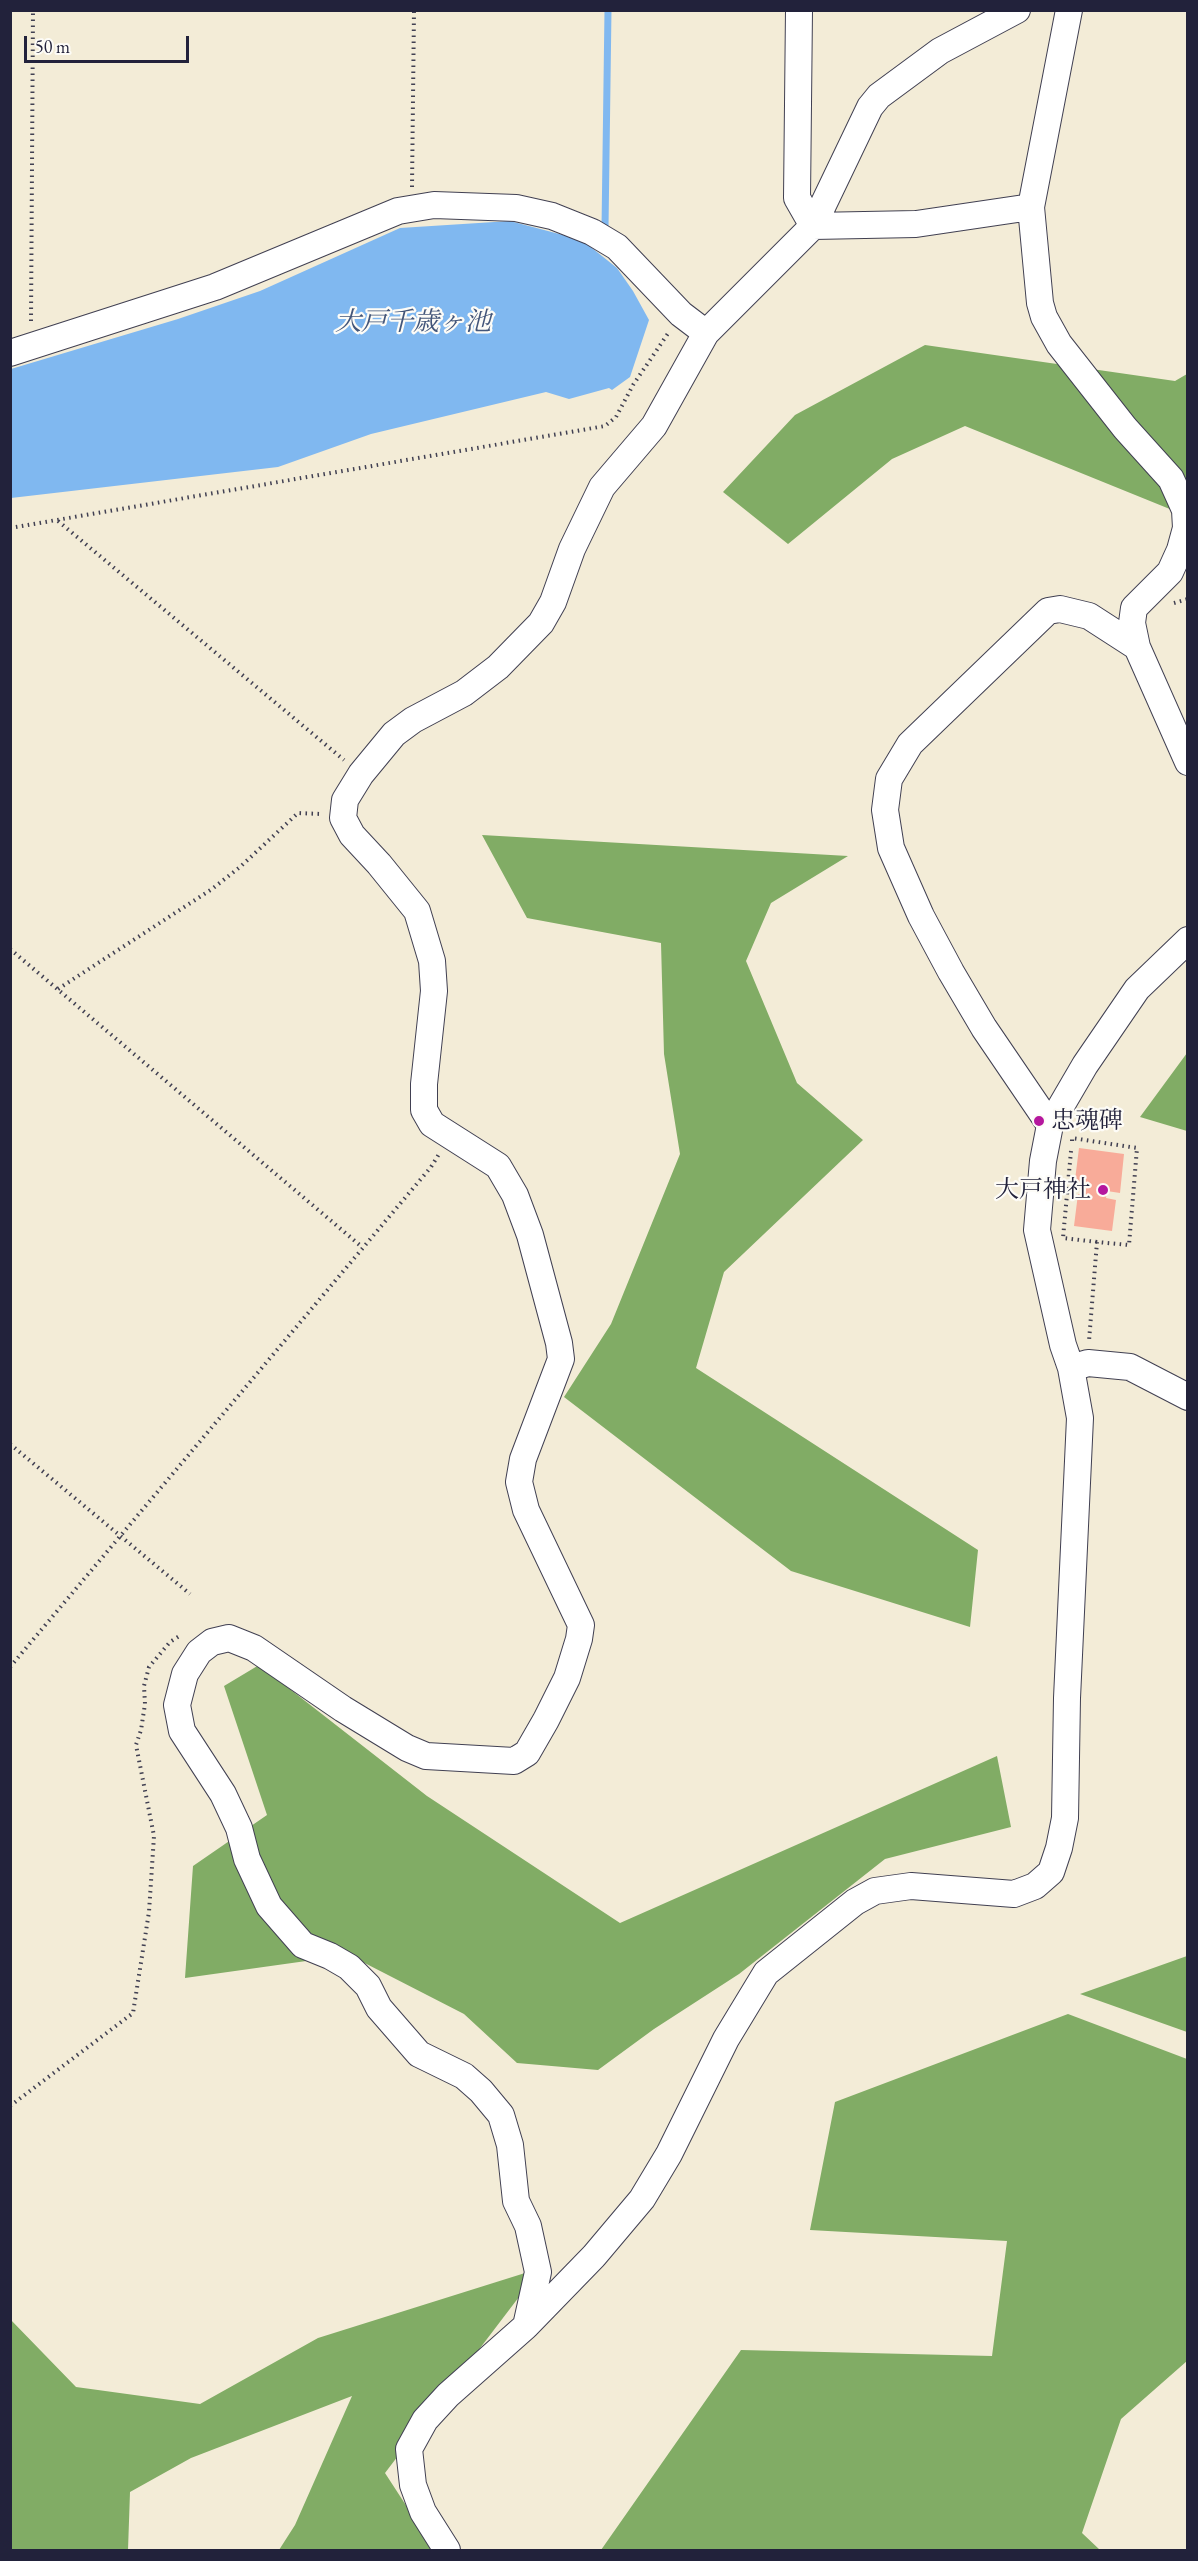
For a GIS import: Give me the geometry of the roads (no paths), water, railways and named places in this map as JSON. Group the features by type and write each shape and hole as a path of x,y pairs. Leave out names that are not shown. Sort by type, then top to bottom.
{"street":[{"path":"799,10 797,198 813,226"},
{"path":"526,2326 538,2272 528,2226 516,2200 510,2145 501,2115 481,2091 464,2076 419,2054 379,2008 368,1986 349,1967 303,1945 269,1906 247,1859 239,1828 223,1794 182,1731 177,1705 185,1674 199,1652 212,1642 229,1638 254,1648 343,1709 407,1748 426,1756 514,1761 527,1753 567,1678 581,1625 526,1510 519,1482 523,1459 561,1359 559,1343 530,1235 515,1195 498,1166 449,1137 432,1124 424,1110 423,1084 434,991 432,961 417,911 379,864 352,836 343,819 345,800 361,774 394,734 412,720 464,693 498,667 541,623 553,602 572,549 602,487 654,426 706,333 813,226 870,107 879,96 940,51 1017,10"},
{"path":"1069,10 1031,207 1040,303 1044,317 1076,368 1171,479 1185,510 1186,528 1180,550 1170,572 1134,608 1132,623 1137,647 1188,762"},
{"path":"21,349 215,287 412,207 434,205 516,208 552,216 592,232 617,247 681,314 706,333"},
{"path":"813,226 916,224 1031,207"},
{"path":"1050,1125 984,1028 921,916 891,848 885,810 890,778 910,744 1048,611 1059,609 1089,616 1137,647"},
{"path":"447,2550 423,2512 412,2485 409,2449 425,2420 448,2396 526,2326 594,2256 642,2199 669,2154 726,2038 766,1972 855,1902 875,1891 911,1886 1014,1894 1035,1886 1051,1872 1065,1818 1067,1698 1080,1418 1079,1365 1063,1345 1037,1230 1043,1161 1050,1125 1085,1065 1137,989 1188,940"},
{"path":"1079,1365 1130,1367 1188,1397"}],"water":[{"name":"大戸千歳ヶ池","path":"510,221 582,240 617,268 633,291 649,320 630,377 612,390 609,388 569,399 546,392 371,434 278,467 11,498 11,369 178,319 260,291 400,228"}],"waterway":[{"path":"605,228 608,10"}],"place":[{"name":"忠魂碑","path":"1039,1121"},
{"name":"大戸神社","path":"1103,1190"}]}
